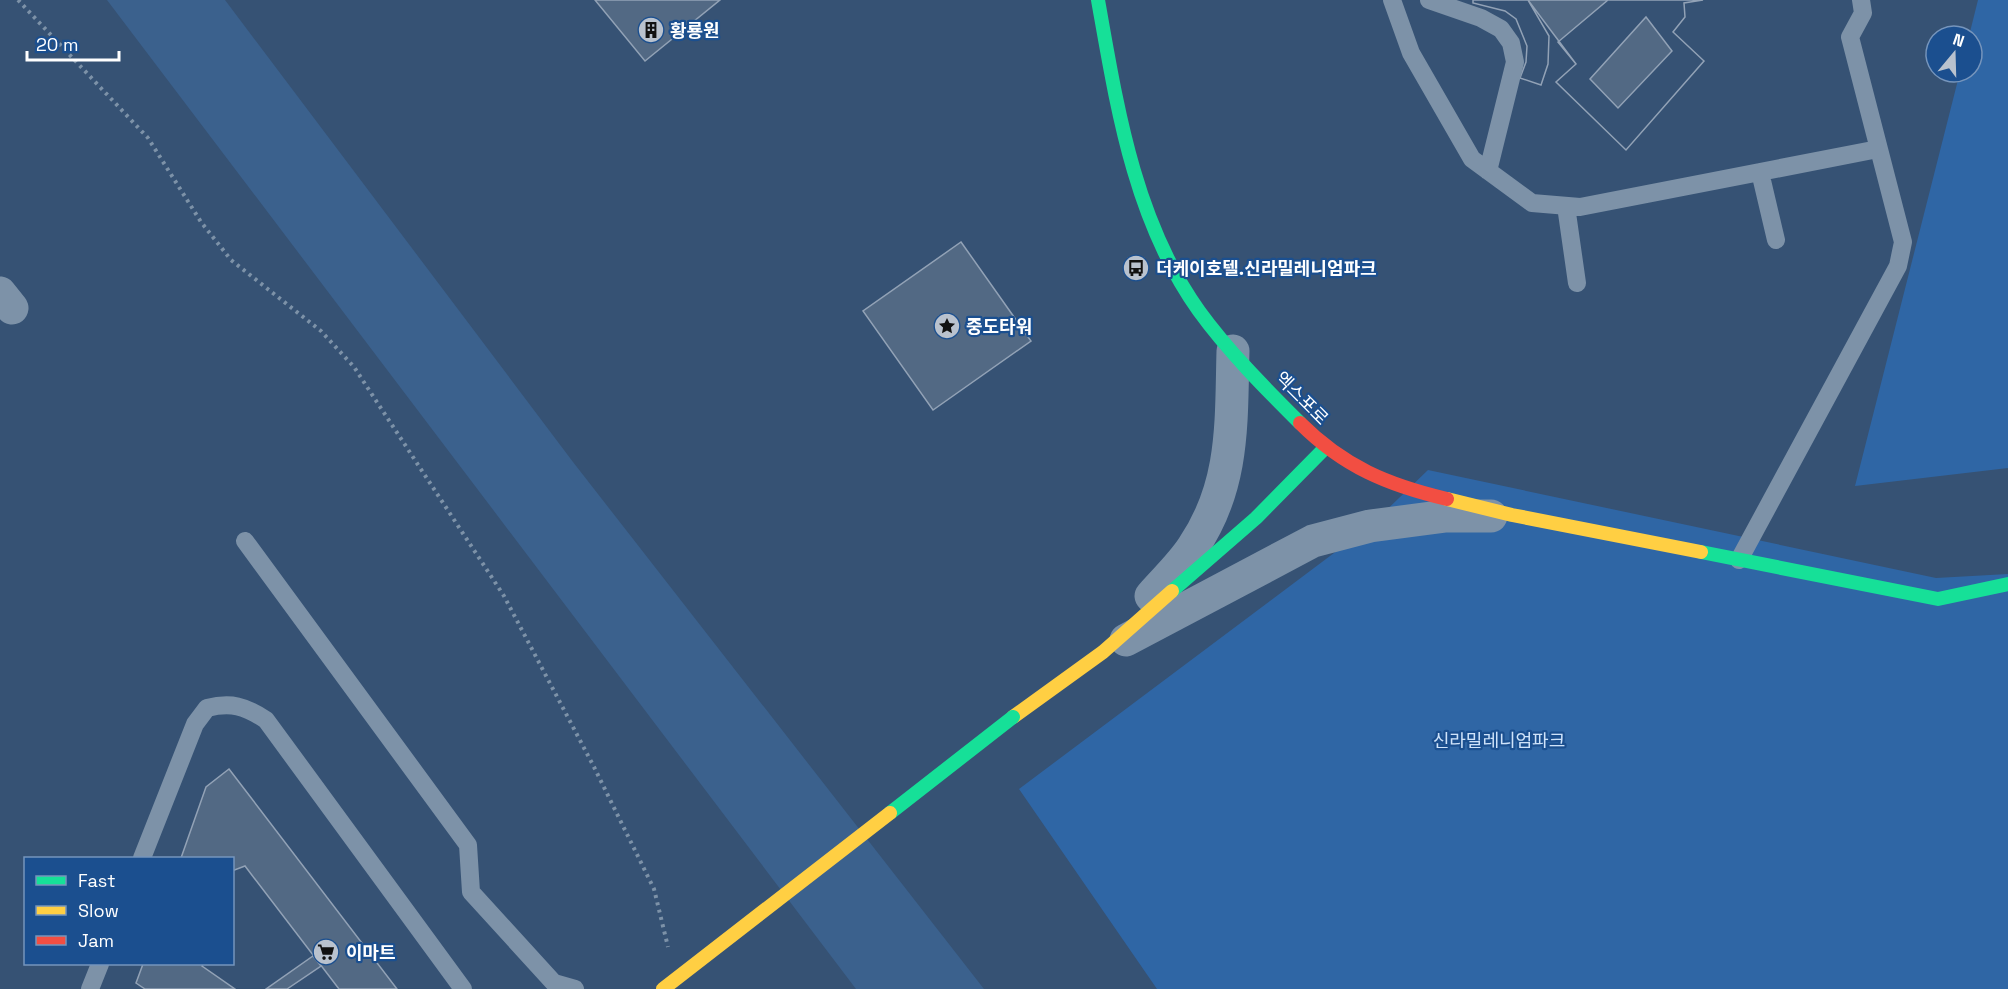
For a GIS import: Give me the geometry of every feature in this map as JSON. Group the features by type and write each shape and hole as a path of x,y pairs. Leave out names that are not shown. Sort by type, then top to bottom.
{"main road":[{"name":"엑스포로","path":"663,989 1014,717 1103,652 1256,518 1325,448 1263,386 1199,311 1166,256 1140,194 1114,88 1098,0"},
{"path":"1325,448 1364,472 1409,490 1512,515 1938,599 2008,584"}],"street":[{"path":"1103,652 1193,548 1220,496 1230,450 1233,351"},
{"path":"1103,652 1313,541 1370,526 1413,520 1446,516 1512,515"}],"lane":[{"path":"1392,0 1411,53 1472,159 1532,203 1580,207 1878,149"},
{"path":"1429,0 1481,18 1501,29 1511,43 1515,62 1488,171"},
{"path":"1739,560 1898,266 1902,242 1850,37 1863,13 1861,0"},
{"path":"1760,172 1776,240"},
{"path":"1566,206 1577,283"},
{"path":"245,541 468,845 471,892 549,986 574,989"},
{"path":"142,857 195,724 207,708 225,703 248,708 266,720 463,989"},
{"path":"94,987 100,965"}],"path":[{"path":"18,0 148,138 201,222 231,260 321,331 354,367 504,596 593,765 654,889 670,952"}],"green space":[{"path":"1978,0 2008,0 2008,468 1855,486 1957,84 1984,84 1984,24 1972,24"},
{"name":"신라밀레니엄파크","path":"1428,470 1936,578 2008,574 2008,989 1157,989 1019,789 1370,526"}],"shaded area":[{"path":"107,0 225,0 573,462 984,989 856,989"}],"building":[{"name":"황룡원","path":"595,0 720,0 645,61"},
{"path":"1473,0 1528,0 1549,36 1548,64 1541,85 1520,78 1526,62 1527,46 1516,19 1505,11 1473,3"},
{"path":"1473,0 1528,0 1549,36 1548,64 1541,85 1520,78 1526,62 1527,46 1516,19 1505,11 1473,3"},
{"path":"1528,0 1703,0 1684,3 1685,17 1673,32 1704,61 1626,150 1556,82 1576,64"},
{"path":"1608,0 1703,0 1684,3 1685,17 1673,32 1704,61 1626,150 1556,82 1576,64 1558,42","holes":["1646,17 1672,51 1618,108 1590,79"]},
{"path":"961,242 1031,341 933,410 863,311"},
{"path":"229,769 397,989 339,989 245,866 234,870 234,857 181,857 206,787"},
{"path":"313,956 321,966 287,989 266,989"},
{"path":"143,965 202,965 235,989 145,989 136,983"}],"traffic: fast":[{"path":"1098,0 1131,162 1158,239 1177,276 1210,326 1247,369 1300,423"},
{"path":"1172,591 1256,518 1325,448"},
{"path":"1701,552 1938,599 2008,584"},
{"path":"890,813 1013,717"}],"traffic: slow":[{"path":"1447,499 1512,515 1701,552"},
{"path":"1013,717 1103,652 1172,591"},
{"path":"663,989 890,813"}],"traffic: jam":[{"path":"1300,423 1350,463 1386,480 1447,499"}],"place":[{"name":"황룡원","path":"651,30"},
{"name":"더케이호텔.신라밀레니엄파크","path":"1136,268"},
{"name":"중도타워","path":"947,326"},
{"name":"이마트","path":"326,952"}]}
